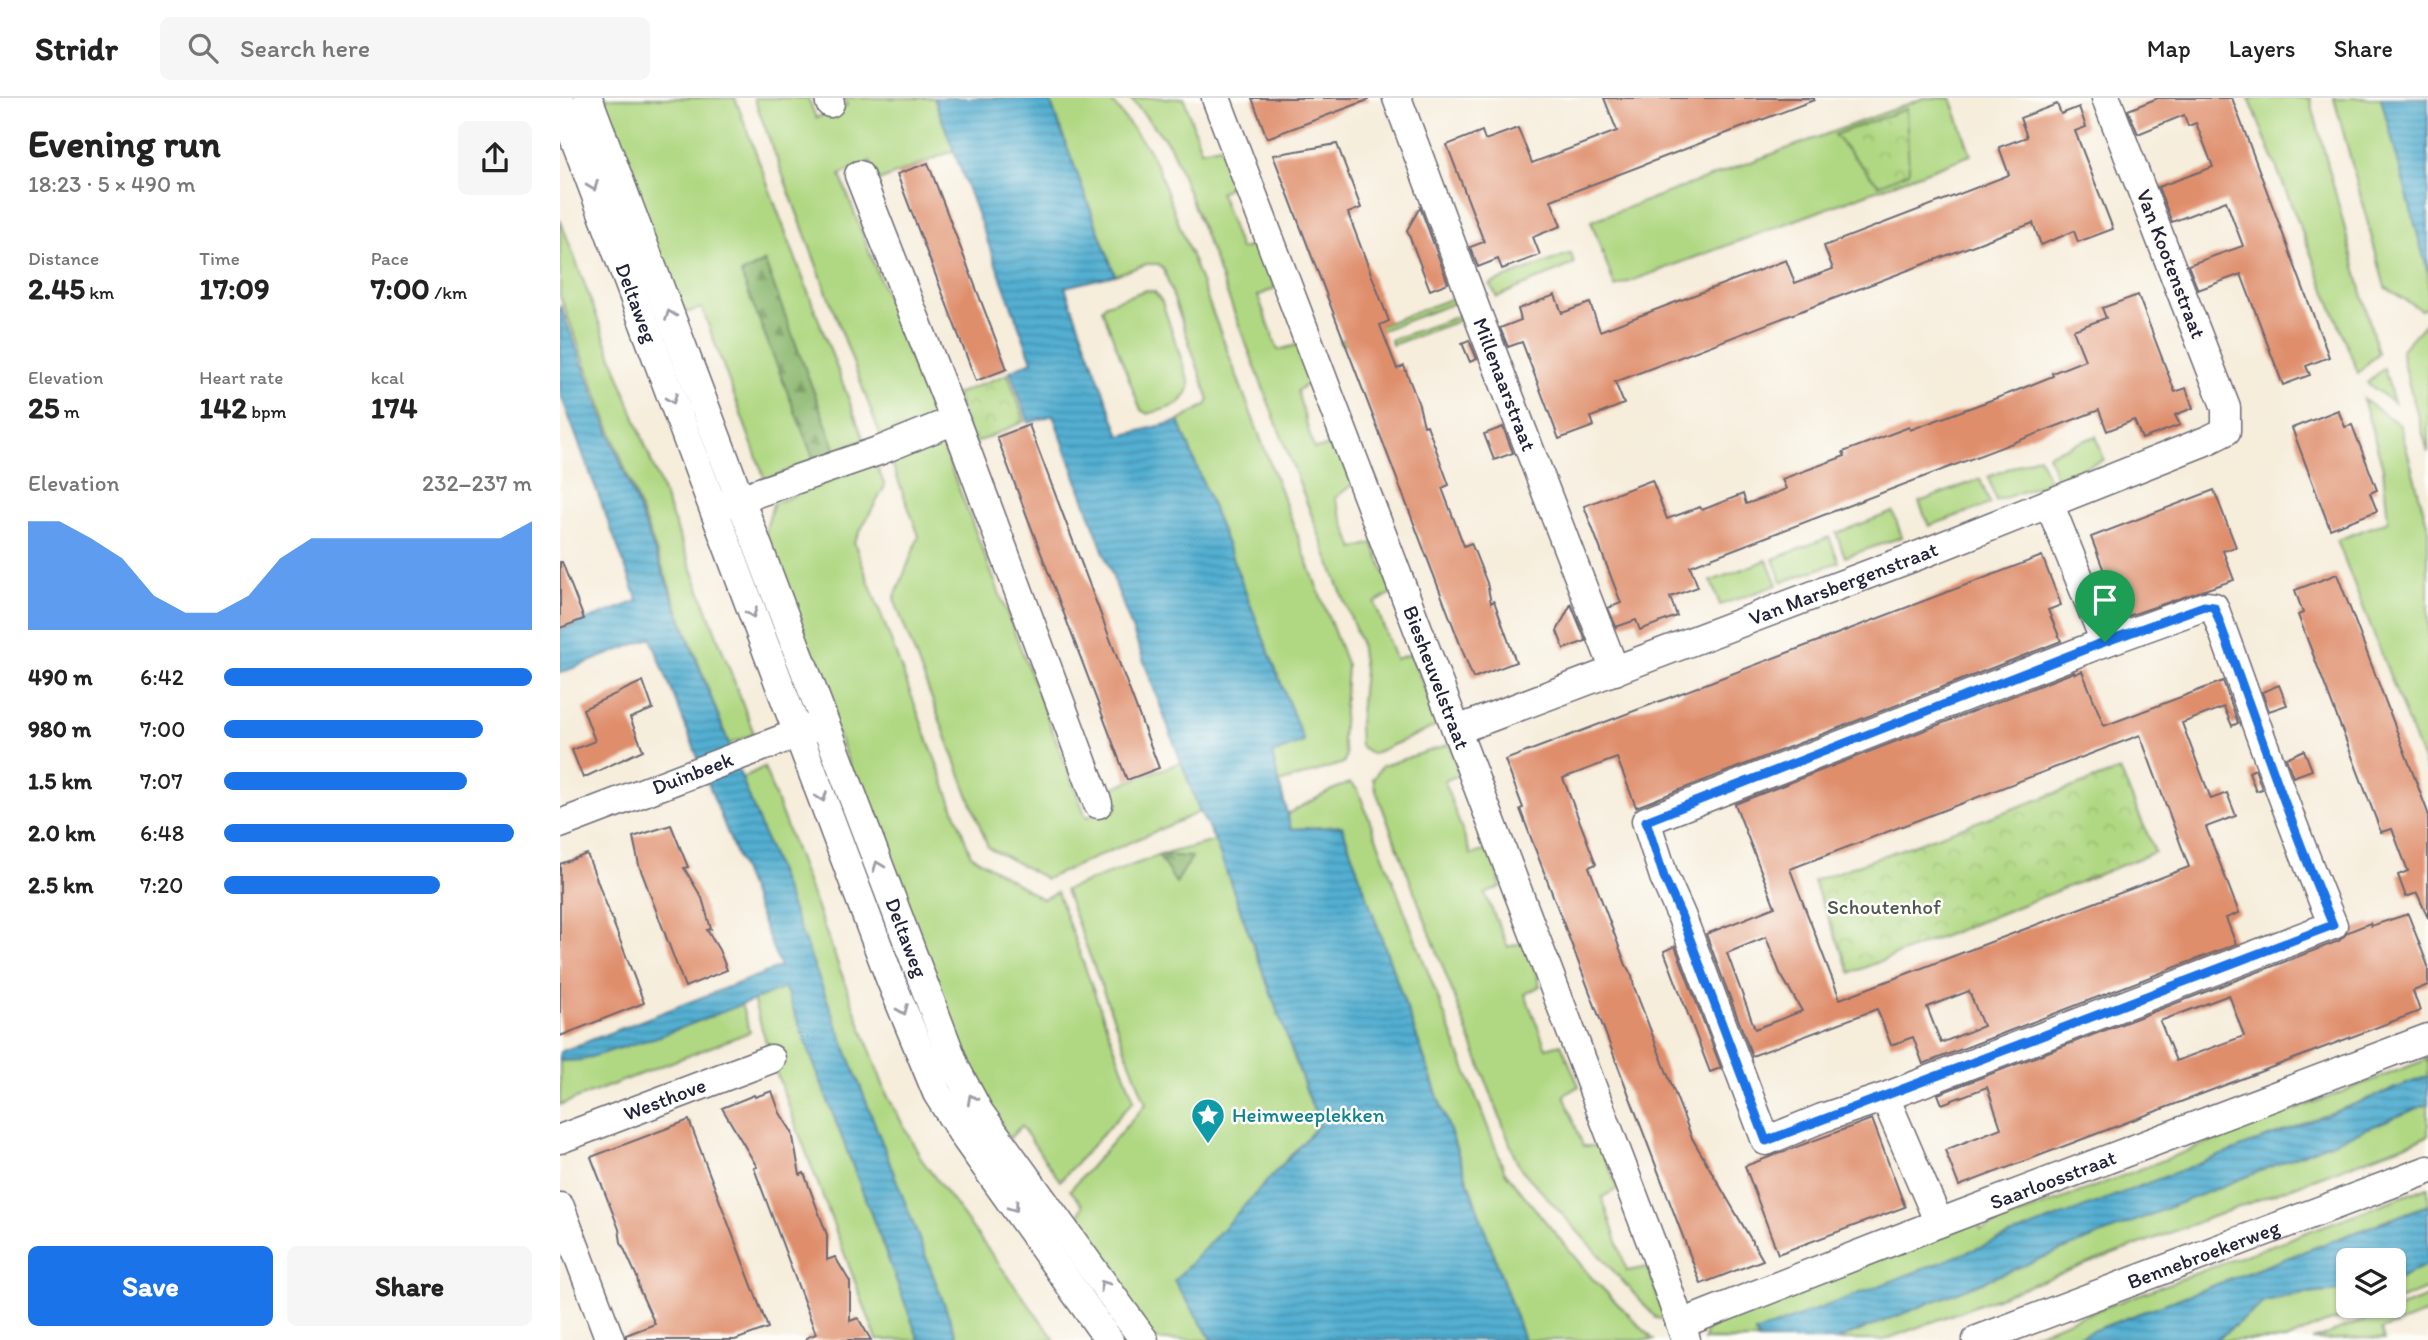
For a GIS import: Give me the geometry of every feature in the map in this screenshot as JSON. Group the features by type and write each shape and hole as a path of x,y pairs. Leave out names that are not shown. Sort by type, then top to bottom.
{"street":[{"name":"Deltaweg","path":"588,98 577,134 713,508 811,728 956,1069 979,1112 1144,1340"},
{"name":"Biesheuvelstraat","path":"1216,98 1684,1332"},
{"name":"Millenaarstraat","path":"1397,98 1615,671"},
{"name":"Van Kootenstraat","path":"2106,98 2227,408 2226,431"},
{"name":"Deltaweg","path":"560,100 740,499 891,981 937,1093 966,1139 1109,1340"},
{"path":"859,175 955,420 1098,804"},
{"path":"713,508 881,450 955,420"},
{"name":"Van Marsbergenstraat","path":"1457,730 1922,554 2226,431"},
{"path":"2049,503 2105,642"},
{"path":"2204,606 2214,607 2291,814 2305,859 2333,925 1885,1097 1822,1118 1766,1141 1686,928 1664,877 1646,821 2105,642 2204,606"},
{"name":"Duinbeek","path":"560,824 811,728"},
{"name":"Saarloosstraat","path":"1684,1332 1939,1223 2428,1038"},
{"name":"Westhove","path":"560,1139 771,1059"},
{"path":"1885,1097 1939,1223"},
{"name":"Bennebroekerweg","path":"1977,1340 2428,1170"},
{"path":"560,1207 610,1340"}],"green space":[{"path":"599,98 735,98 864,440 836,451 764,262 742,274 814,460 765,480 702,308 681,314"},
{"path":"754,98 808,98 816,118 847,105 844,98 934,98 955,150 879,181 870,161 840,175 933,419 881,437"},
{"path":"1049,98 1109,98 1149,150 1157,166 1347,666 1342,739 1346,755 1344,763 1279,783 1272,754 1303,741 1179,421 1206,405 1209,400 1164,270 1158,264 1147,264 1115,275"},
{"path":"1130,98 1184,98 1201,150 1220,146 1236,182 1220,193 1240,249 1258,245 1275,288 1258,296 1278,350 1297,345 1313,380 1297,391 1314,449 1335,445 1353,484 1335,498 1354,549 1373,543 1392,593 1375,603 1395,659 1411,654 1439,725 1372,754 1360,746 1364,670 1360,642 1176,160 1169,144"},
{"path":"1924,98 1951,98 1971,155 1615,287 1591,221"},
{"path":"2249,98 2310,98 2378,353 2358,373"},
{"path":"2334,98 2381,98 2428,273 2428,307 2421,310 2385,287"},
{"path":"1906,109 1909,172 1879,185 1834,135"},
{"path":"560,219 754,734 729,744 560,296"},
{"path":"1571,253 1574,264 1497,297 1490,284"},
{"path":"765,262 836,451 814,460 741,274"},
{"path":"1146,290 1155,292 1162,302 1190,385 1180,402 1148,414 1141,410 1102,309 1106,304"},
{"path":"1458,296 1460,301 1342,345 1339,341"},
{"path":"1462,315 1464,319 1392,345 1391,340"},
{"path":"2428,320 2428,452 2403,363 2402,349"},
{"path":"2384,368 2394,403 2367,383"},
{"path":"1008,374 1025,421 973,444 956,394"},
{"path":"2363,399 2400,425 2428,527 2428,774 2337,540 2388,521 2383,468"},
{"path":"2096,436 2104,460 2056,478 2048,454"},
{"path":"940,440 1086,817 1117,808 1109,789 1181,762 1200,812 1046,879 988,847 894,599 919,536 891,461"},
{"path":"2039,456 2049,482 1996,501 1988,477"},
{"path":"875,462 885,486 854,542 971,855 1042,899 1057,892 1134,1100 1060,1181 1021,1126 1009,1139 954,1037 763,541 773,504"},
{"path":"1980,479 1990,504 1929,526 1919,502"},
{"path":"1893,512 1902,537 1845,557 1836,533"},
{"path":"1829,537 1839,562 1782,582 1773,559"},
{"path":"1767,560 1777,585 1720,605 1711,581"},
{"path":"1450,744 1459,775 1444,781 1471,855 1490,849 1501,887 1485,894 1508,947 1527,941 1540,986 1525,994 1546,1048 1561,1044 1579,1086 1564,1095 1583,1146 1600,1146 1618,1189 1602,1197 1627,1271 1648,1267 1665,1319 1656,1318 1517,1162 1375,788 1373,779 1382,766"},
{"path":"764,767 887,1095 922,1160 1055,1340 958,1340 740,779"},
{"name":"Schoutenhof","path":"2120,770 2155,852 1851,973 1813,881"},
{"path":"1350,783 1358,790 1505,1172 1590,1276 1654,1340 1524,1340 1342,826 1291,829 1287,814"},
{"path":"1215,841 1319,1125 1175,1281 1212,1340 1153,1340 1075,1227 1083,1205 1070,1190 1146,1104 1065,890 1160,855"},
{"path":"1158,855 1161,855 1192,857 1176,883"},
{"path":"785,988 919,1340 877,1340 771,1059 753,999"},
{"path":"741,1004 750,1032 560,1105 560,1061 581,1060"},
{"path":"2428,1059 2428,1076 1755,1334 1759,1340 1704,1340 1706,1330 1720,1320 1977,1220 1981,1230"},
{"path":"2428,1104 2428,1136 1884,1340 1837,1340"},
{"path":"2428,1187 2428,1205 2068,1340 2017,1340"},
{"path":"2428,1264 2428,1288 2406,1297 2406,1274"},
{"path":"2336,1291 2336,1318 2343,1318 2285,1340 2216,1340 2265,1302"},
{"path":"2428,1297 2428,1313 2381,1330 2384,1340 2312,1340 2371,1318 2406,1318 2406,1305"}],"water":[{"path":"934,98 1049,98 1115,275 1065,287 1120,436 1179,421 1304,742 1272,754 1291,829 1342,826 1524,1340 1212,1340 1174,1281 1319,1125 1215,841 1200,812 1053,415 1029,423 1010,371 1032,361"},
{"path":"2381,98 2428,98 2428,273"},
{"path":"560,305 958,1340 919,1340 785,988 660,1036 581,1060 560,1061 560,1052 780,967 651,638 560,673 560,630 638,601 560,393"},
{"path":"2428,1076 2428,1104 1837,1340 1759,1340 1755,1333"},
{"path":"2428,1205 2428,1264 2406,1275 2406,1248 2336,1248 2336,1291 2265,1302 2216,1340 2068,1340"}],"building":[{"path":"1252,98 1368,98 1368,100 1267,138"},
{"path":"1604,98 1814,100 1551,200 1561,226 1533,237 1540,255 1502,269 1498,259 1478,267 1470,247 1484,242 1447,145 1482,131 1485,140 1518,128 1532,163 1617,131"},
{"path":"2158,98 2232,98 2329,357 2306,366 2310,375 2283,385 2241,274 2198,290 2188,265 2243,246 2226,201 2172,222 2158,187 2213,167 2196,123 2188,126 2184,115 2138,134 2128,110"},
{"path":"2057,104 2061,114 2079,107 2086,127 2075,131 2113,229 2078,242 2074,231 2041,245 2033,223 1995,237 1615,382 1624,404 1591,417 1594,426 1559,439 1522,342 1508,347 1500,328 1521,320 1518,309 1555,295 1562,313 1590,303 1600,331 1786,260 1795,283 1833,269 1824,246 2009,175 1999,147 2027,137 2020,118"},
{"path":"1337,144 1361,208 1348,213 1389,321 1380,325 1397,369 1404,366 1424,426 1427,425 1449,485 1442,488 1464,546 1471,543 1487,583 1491,603 1494,601 1516,662 1473,678 1273,155"},
{"path":"928,163 1007,369 976,381 897,174"},
{"path":"1420,207 1448,283 1430,290 1407,230"},
{"path":"2138,295 2175,392 2186,388 2193,408 2175,415 2180,425 2142,439 2134,420 2107,431 2099,410 1690,566 1698,587 1670,597 1677,616 1640,630 1636,620 1616,627 1608,608 1621,603 1584,506 1652,480 1667,519 1700,507 1702,510 1743,494 1746,504 1766,497 1786,489 1782,479 1845,456 1843,452 2013,392 2085,360 2073,330 2106,318 2102,308"},
{"path":"1469,340 1477,359 1470,362 1462,343"},
{"path":"2338,410 2345,427 2352,425 2377,490 2370,493 2377,511 2330,529 2292,428"},
{"path":"1029,425 1159,768 1127,780 997,437"},
{"path":"1503,427 1513,453 1494,460 1484,434"},
{"path":"2214,490 2236,547 2223,551 2234,580 2122,618 2091,537"},
{"path":"2042,556 2061,605 2048,610 2061,641 1636,807 1617,758 1563,778 1596,864 1589,867 1692,1138 1763,1260 1701,1284 1520,809 1523,808 1505,760"},
{"path":"560,562 584,619 560,628"},
{"path":"2337,574 2428,813 2428,918 2417,893 2406,897 2398,875 2408,871 2392,829 2381,832 2298,615 2303,613 2295,590"},
{"path":"1571,604 1586,641 1564,649 1557,631"},
{"path":"2082,671 2104,726 2223,681 2238,723 2232,726 2224,707 2182,723 2211,799 2227,793 2236,816 2206,827 2239,913 2226,918 2236,944 1923,1064 1913,1037 1891,1045 1877,1009 1752,1056 1706,934 1775,907 1735,804 2074,672 2075,674","holes":["2140,735 2189,867 1840,999 1790,869","1766,937 1780,973 1802,1011 1755,1029 1727,953","1969,991 1983,1026 1941,1043 1927,1007"]},
{"path":"643,681 653,709 630,718 643,750 583,778 572,750 595,741 583,709"},
{"path":"2279,685 2287,705 2269,711 2262,692"},
{"path":"2304,750 2312,770 2293,777 2286,758"},
{"path":"2255,769 2262,789 2256,791 2249,772"},
{"path":"671,825 688,867 684,868 702,898 711,929 707,930 727,970 685,987 639,865 633,837"},
{"path":"587,854 644,1003 560,1036 560,864"},
{"path":"2408,914 2428,966 2428,985 2413,991 2420,1011 1959,1186 1945,1150 2001,1128 1987,1087 1942,1104 1938,1094 2339,941 2348,932 2370,923 2371,926","holes":["2229,995 2244,1036 2176,1061 2160,1021"]},
{"path":"1675,946 1721,1068 1710,1072 1664,951"},
{"path":"772,1091 780,1113 792,1132 800,1175 804,1173 827,1235 827,1260 835,1257 850,1282 850,1321 858,1318 871,1340 806,1340 816,1334 754,1168 757,1167 722,1108"},
{"path":"1872,1119 1905,1207 1778,1254 1745,1166"},
{"path":"689,1120 768,1328 735,1340 626,1340 626,1335 655,1324 639,1289 637,1277 621,1242 619,1229 591,1157"}],"place":[{"name":"Heimweeplekken","path":"1208,1145"}],"route":[{"path":"2204,606 2214,607 2291,814 2305,859 2333,925 1766,1141 1681,915 1664,877 1646,821 2105,642 2204,606"}]}
